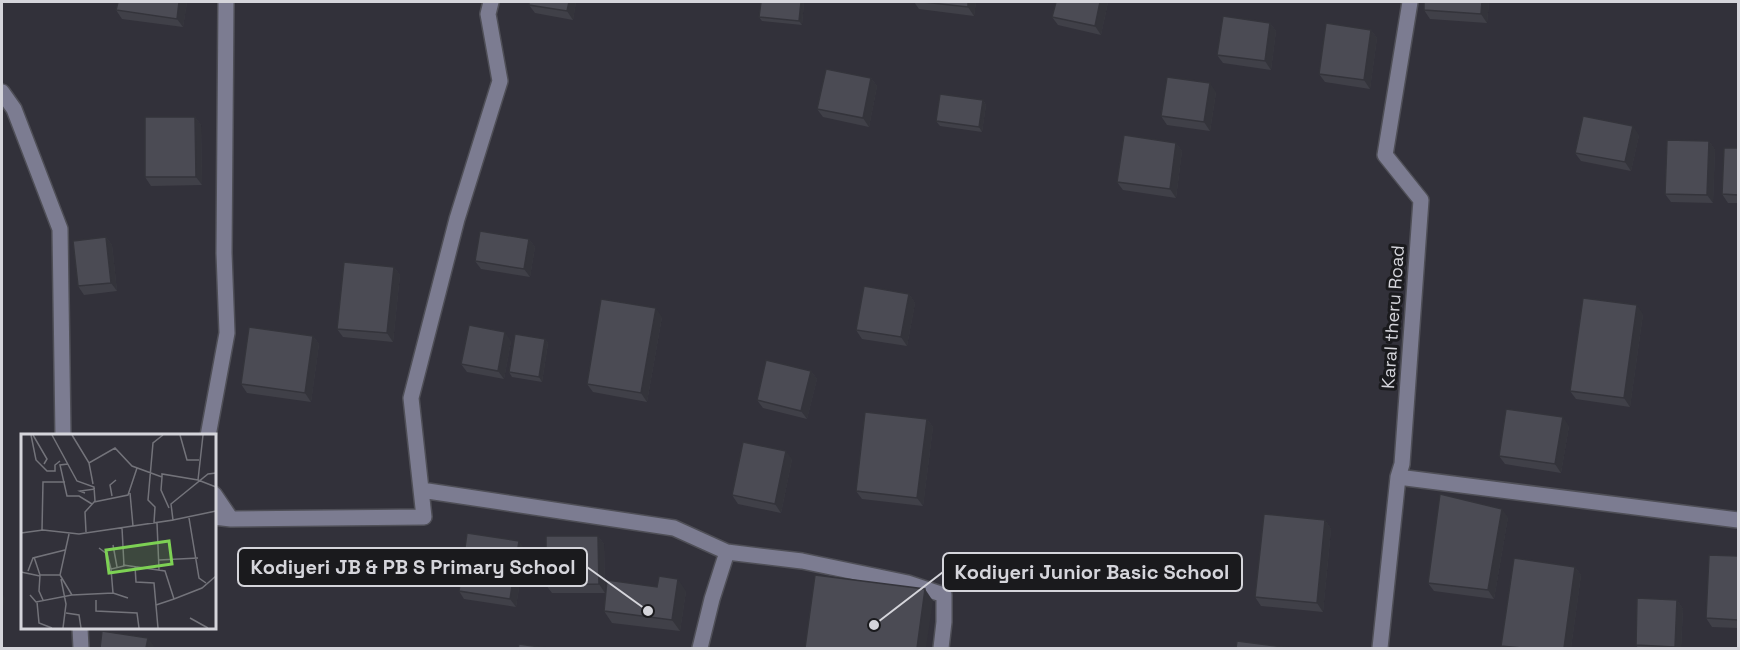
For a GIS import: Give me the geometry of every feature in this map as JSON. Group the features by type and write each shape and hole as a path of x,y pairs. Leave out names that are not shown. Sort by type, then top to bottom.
{"street":[{"path":"208,434 226,333 224,253 226,2"},
{"path":"216,518 424,517 411,398 457,219 500,81 488,14 491,2"},
{"name":"Karal theru Road","path":"1380,648 1398,477 1402,464 1421,200 1385,155 1410,2"},
{"path":"2,92 14,109 60,229 63,434"},
{"path":"1398,477 1738,520"},
{"path":"421,490 674,528 727,552 802,561 908,584 944,595 941,648"},
{"path":"216,497 231,519"},
{"path":"700,648 727,552"},
{"path":"80,629 81,648"}],"building":[{"path":"118,2 179,2 177,19 116,10"},
{"path":"529,2 569,2 567,11 529,5"},
{"path":"761,2 801,2 799,21 759,17"},
{"path":"923,2 968,2 968,7"},
{"path":"1056,2 1100,2 1095,26 1052,17"},
{"path":"1424,2 1482,2 1481,14 1424,10"},
{"path":"1223,16 1270,23 1265,61 1217,55"},
{"path":"1326,23 1371,30 1364,80 1319,74"},
{"path":"826,69 871,78 863,118 817,109"},
{"path":"1167,77 1210,83 1204,122 1161,116"},
{"path":"940,94 983,100 979,127 936,121"},
{"path":"1583,116 1633,126 1625,162 1575,153"},
{"path":"145,117 195,117 196,177 145,177"},
{"path":"1124,135 1176,143 1170,189 1117,182"},
{"path":"1667,140 1709,141 1707,195 1665,194"},
{"path":"1724,148 1738,148 1738,195 1722,194"},
{"path":"480,231 529,239 524,269 475,261"},
{"path":"106,237 111,283 78,286 73,241"},
{"path":"344,262 394,267 387,333 337,329"},
{"path":"864,286 909,294 901,337 856,330"},
{"path":"1583,298 1637,305 1624,398 1570,391"},
{"path":"601,299 656,308 641,393 587,384"},
{"path":"469,325 505,332 498,371 461,364"},
{"path":"249,327 313,336 305,393 241,384"},
{"path":"515,334 545,339 539,377 509,372"},
{"path":"766,360 811,371 801,411 757,400"},
{"path":"1506,409 1563,417 1555,464 1499,456"},
{"path":"865,412 927,419 917,498 856,491"},
{"path":"743,442 786,451 775,504 732,495"},
{"path":"1440,494 1502,509 1488,590 1428,583"},
{"path":"1264,514 1325,520 1317,603 1255,597"},
{"path":"467,533 519,541 510,599 459,591"},
{"path":"546,536 598,536 599,584 546,585"},
{"path":"1709,555 1738,556 1738,620 1706,618"},
{"path":"1514,558 1575,567 1564,648 1501,646"},
{"path":"815,575 925,589 917,648 805,648"},
{"path":"659,576 678,579 672,620 604,611 607,580 657,587"},
{"path":"1637,598 1677,600 1675,647 1636,645"},
{"path":"102,631 148,638 146,648 100,648"},
{"path":"1237,641 1291,648 1236,648"},
{"path":"519,644 547,648 518,648"}],"place":[{"name":"Kodiyeri JB & PB S Primary School","path":"648,611"},
{"name":"Kodiyeri Junior Basic School","path":"874,625"}]}
